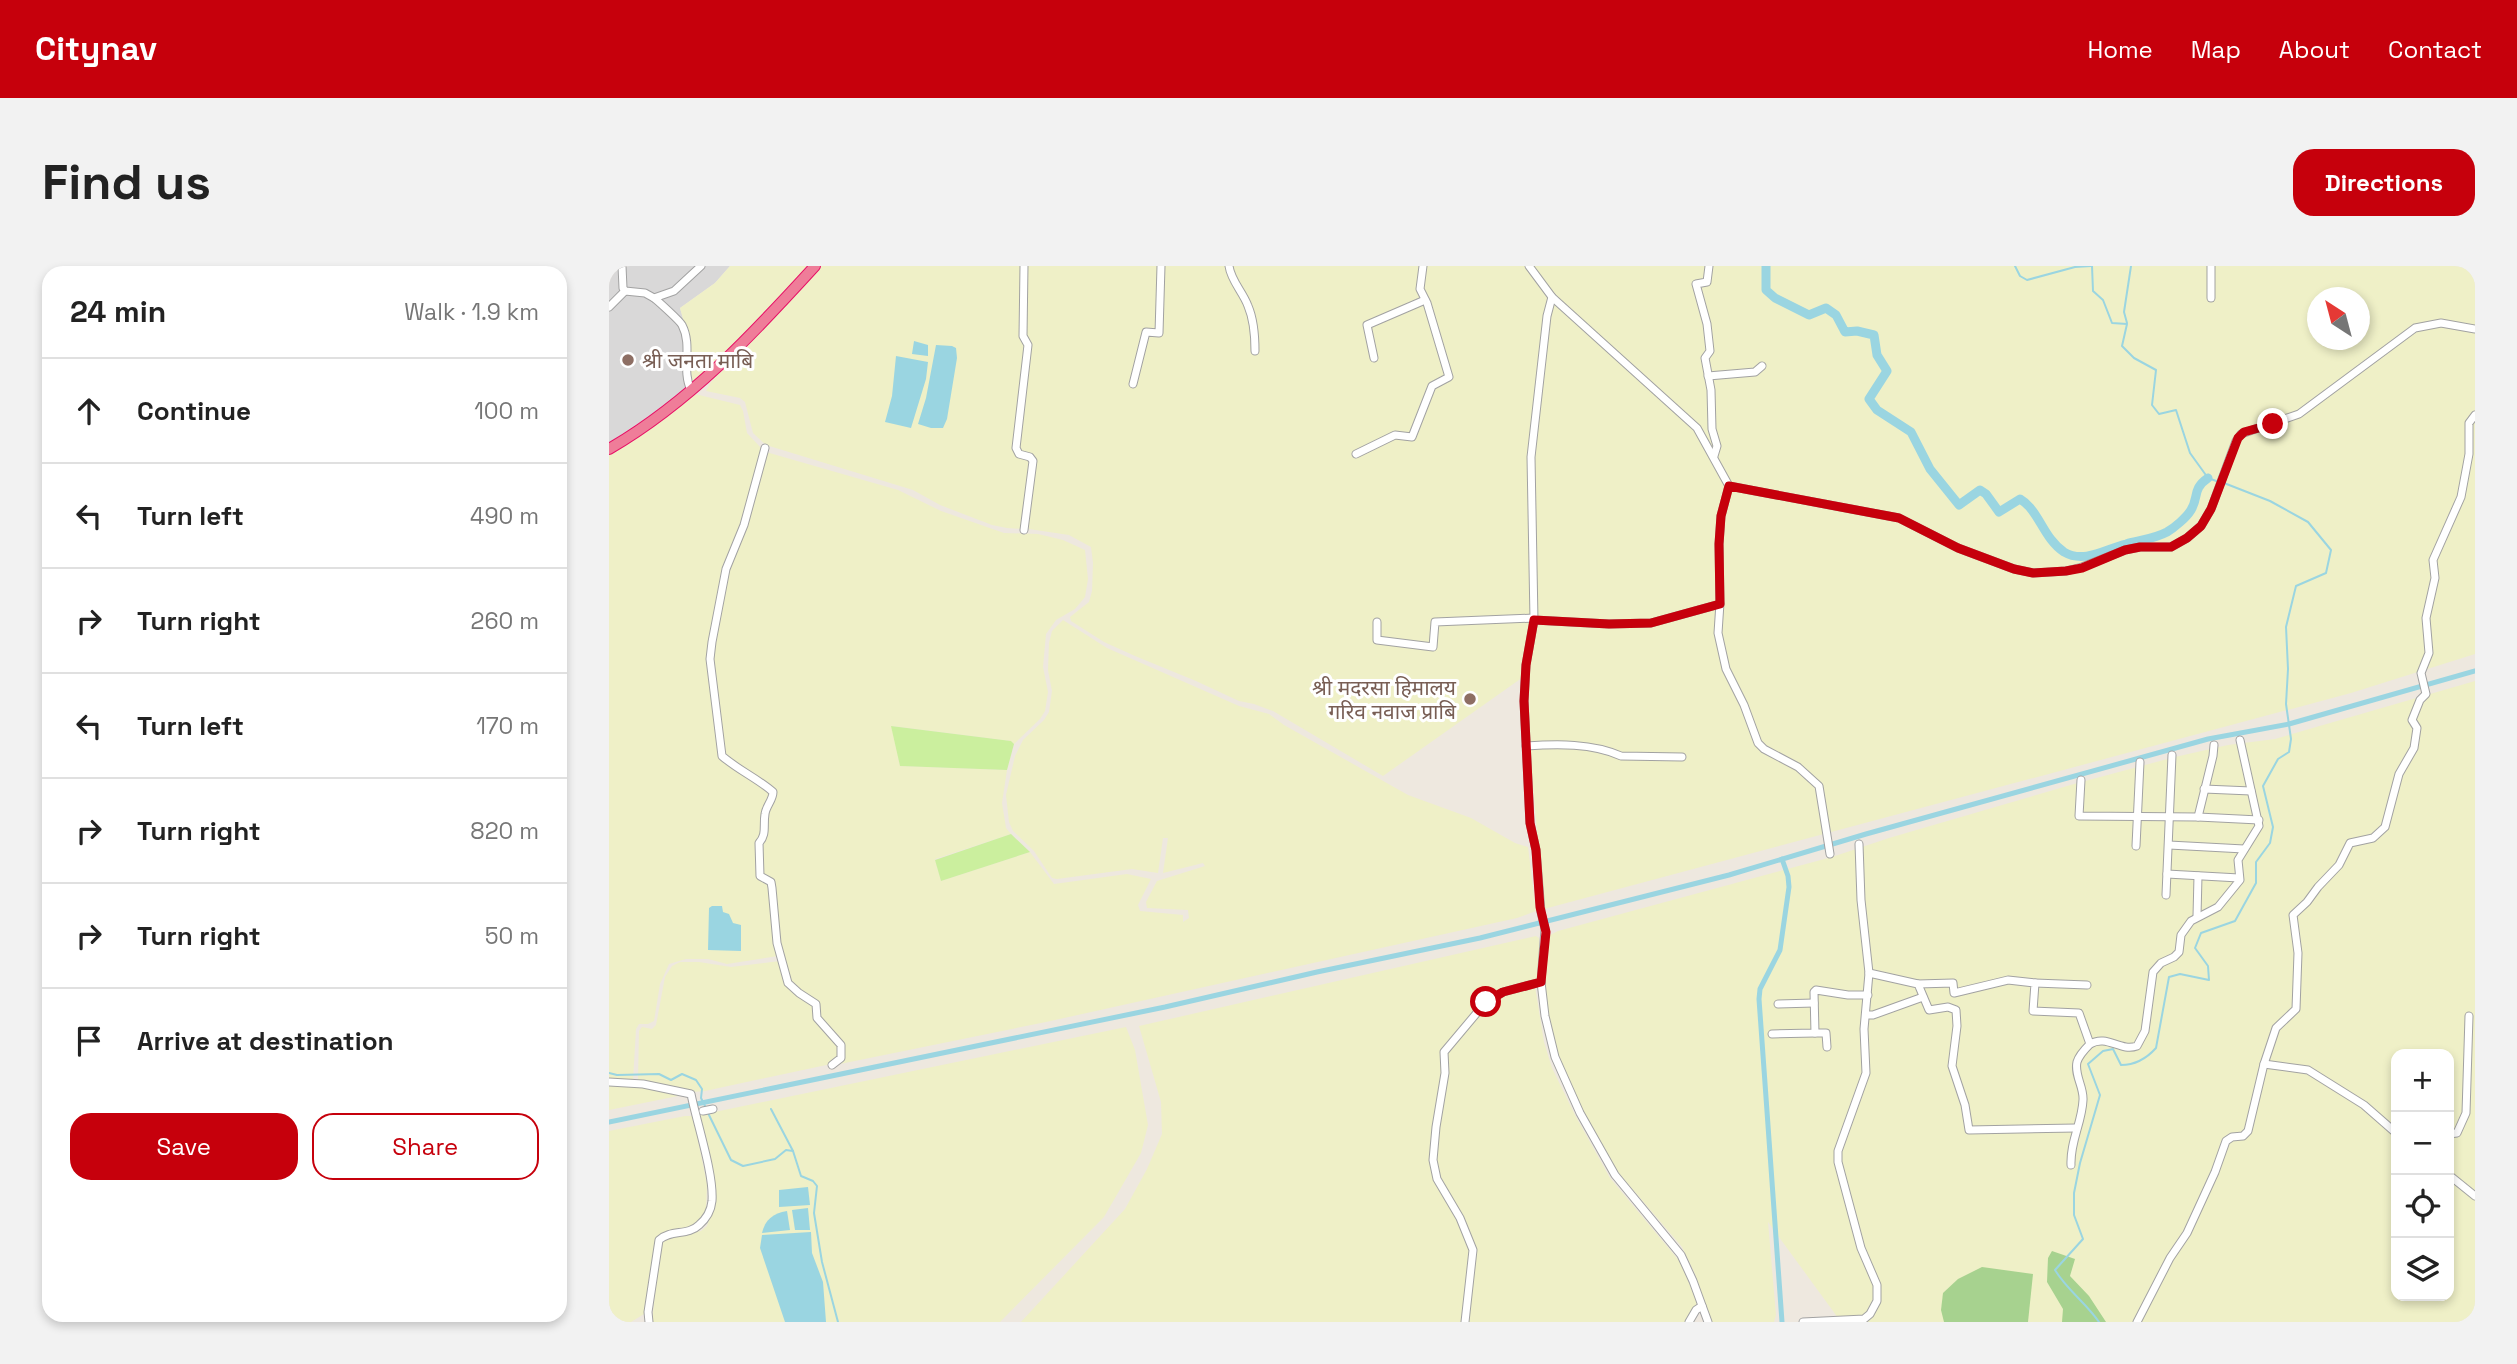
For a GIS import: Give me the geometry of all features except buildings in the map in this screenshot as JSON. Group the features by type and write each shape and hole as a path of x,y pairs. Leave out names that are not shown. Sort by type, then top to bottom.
{"highway":[{"path":"609,449 668,409 726,361 815,266"}],"street":[{"path":"622,266 625,292"},
{"path":"654,298 674,291 701,266"},
{"path":"1024,266 1023,336 1028,345 1016,448 1019,454 1030,457 1033,461 1024,530"},
{"path":"1133,383 1146,332 1159,332 1161,266"},
{"path":"1229,266 1230,273 1248,306 1255,333 1255,351"},
{"path":"1356,454 1395,435 1412,437 1432,386 1449,377 1420,289 1423,266"},
{"path":"1529,266 1552,297 1697,428 1714,456 1729,486 1721,516 1719,544 1718,633 1724,661 1758,743 1764,750 1798,767 1819,786 1830,852"},
{"path":"1709,266 1707,282 1696,284 1707,324 1710,351 1705,358 1712,429 1717,446 1714,456"},
{"path":"2211,266 2211,298"},
{"path":"609,307 625,292 645,293 682,324 688,352 685,378 691,390"},
{"path":"1552,297 1547,316 1531,457 1534,619 1525,678 1530,823 1536,850 1545,929 1541,982 1548,1035 1563,1081 1615,1175 1681,1255 1691,1274 1708,1322"},
{"path":"1374,359 1367,325 1425,300"},
{"path":"1729,486 1899,518 1958,548 2014,569 2033,573 2082,568 2125,550 2171,547 2201,526 2218,492 2236,441 2241,435 2299,414 2411,330 2435,323 2475,329"},
{"path":"1708,376 1755,372 1762,366"},
{"path":"2137,1322 2170,1258 2187,1233 2215,1172 2226,1140 2242,1136 2248,1131 2264,1064 2277,1025 2294,1012 2297,1006 2298,953 2293,915 2339,865 2350,843 2373,838 2385,827 2399,774 2414,748 2417,728 2412,720 2414,713 2426,694 2421,673 2429,653 2426,618 2435,578 2433,560 2461,497 2469,454 2469,423 2475,415"},
{"path":"765,448 739,540 726,569 714,629 710,659 717,726 722,756 773,792 765,814 764,837 759,844 760,876 771,882 776,910 777,943 788,983 816,1004 817,1017 841,1045 841,1058 832,1066"},
{"path":"1377,622 1377,640 1433,647 1435,621 1534,619 1609,624 1651,623 1720,604"},
{"path":"2071,1164 2071,1144 2082,1112 2083,1096 2077,1063 2090,1044 2104,1040 2128,1049 2141,1041 2148,1015 2153,972 2161,963 2179,952 2186,927 2197,916 2218,907 2234,889 2239,878 2238,860 2257,833 2259,820 2239,740"},
{"path":"1527,746 1570,745 1613,752 1621,756 1682,757"},
{"path":"2198,817 2214,745"},
{"path":"2166,895 2172,755"},
{"path":"2136,846 2140,762"},
{"path":"2081,780 2079,816 2259,820"},
{"path":"2204,789 2251,791"},
{"path":"1803,1322 1864,1319 1877,1301 1877,1285 1861,1248 1838,1162 1838,1151 1866,1073 1864,1029 1869,973 1861,900 1860,844"},
{"path":"2169,845 2244,849"},
{"path":"2167,874 2239,878"},
{"path":"2197,916 2198,876"},
{"path":"1869,973 1918,984 1953,983 1954,993 2008,980 2087,985"},
{"path":"1465,1322 1472,1250 1460,1218 1437,1179 1433,1160 1445,1073 1444,1052 1486,1002 1503,992 1541,982"},
{"path":"2035,983 2033,1011 2078,1013 2090,1044"},
{"path":"1918,984 1929,1010 1948,1007 1956,1010 1957,1026 1952,1066 1965,1105 1969,1130 2076,1128"},
{"path":"1815,1033 1816,990 1868,995"},
{"path":"1867,1015 1923,997"},
{"path":"1778,1004 1814,1003"},
{"path":"2454,1132 2459,1131 2466,1113 2471,1044 2469,1016"},
{"path":"1772,1034 1826,1033 1827,1047"},
{"path":"2264,1064 2308,1070 2364,1105 2391,1129"},
{"path":"609,1082 643,1084 691,1094 699,1112 712,1183 712,1203 707,1217 694,1230 671,1234 659,1240 648,1312 649,1322"},
{"path":"699,1112 713,1109"},
{"path":"2454,1179 2475,1196"},
{"path":"1689,1322 1696,1310 1702,1306"}],"shaded area":[{"path":"609,266 730,266 715,283 680,308 689,339 691,383 667,404 609,443"}],"green space":[{"path":"730,266 808,266 714,365 691,383 688,337 680,308 715,283"},
{"path":"819,266 1022,266 1025,344 1014,450 1030,463 1023,529 992,525 940,505 913,490 766,445 753,433 745,402 740,398 706,391 711,382"},
{"path":"1026,266 2475,266 2475,654 2351,693 1544,909 1528,731 1526,675 1383,776 1273,711 1239,701 1135,656 1104,642 1071,621 1070,617 1089,602 1092,591 1091,547 1069,535 1029,529 1036,458 1018,448 1026,336"},
{"path":"695,394 740,405 747,433 762,449 735,543 708,659 719,752 771,794 762,833 756,844 755,865 757,877 769,884 778,956 727,964 708,959 686,959 669,964 660,984 654,1021 639,1024 636,1029 633,1080 609,1079 609,452"},
{"path":"766,452 898,490 941,511 1004,533 1038,534 1063,540 1085,550 1088,579 1085,597 1075,609 1056,620 1046,634 1043,667 1048,692 1045,711 1014,744 1011,741 892,726 900,766 1007,770 1002,803 1006,828 1011,834 935,859 941,881 1030,852 1054,884 1127,874 1151,879 1138,905 1140,911 1183,915 1183,922 1189,918 1188,910 1147,908 1146,902 1157,881 1205,866 1203,863 1163,873 1168,838 1163,838 1158,873 1132,869 1057,879 1052,878 1034,851 1013,831 1009,822 1006,795 1015,756 1023,740 1049,712 1052,691 1048,670 1049,643 1052,631 1063,620 1107,648 1239,706 1269,714 1408,795 1471,818 1515,843 1528,847 1536,911 1517,918 1046,1022 835,1065 843,1046 839,1036 819,1016 818,1005 790,982 780,943 776,899 764,876 760,855 767,834 767,813 777,794 775,789 727,757 720,724 713,652 728,569"},
{"path":"2475,681 2475,1322 1841,1322 1768,1222 1776,1315 1774,1322 1711,1322 1695,1274 1682,1247 1617,1171 1582,1115 1557,1055 1549,1020 1544,991 1548,936 1558,931 1832,857 2074,784 2228,745 2275,739"},
{"path":"891,726 1011,741 1014,744 1007,770 900,766"},
{"path":"1011,834 1030,852 941,881 935,860"},
{"path":"1536,936 1539,938 1537,979 1499,992 1483,1003 1444,1045 1442,1051 1431,1163 1469,1246 1462,1322 1021,1322 1125,1209 1162,1134 1161,1102 1139,1026"},
{"path":"780,961 785,980 814,1005 816,1018 840,1050 839,1056 831,1064 705,1091 693,1092 638,1081 639,1031 642,1027 652,1029 656,1025 665,977 672,966 680,962 699,962 731,967"},
{"path":"1535,986 1544,1042 1552,1068 1575,1115 1610,1178 1681,1263 1697,1303 1686,1322 1467,1322 1475,1246 1436,1168 1436,1141 1446,1051 1490,1003 1501,996"},
{"path":"1126,1027 1135,1050 1148,1125 1141,1153 1104,1217 1000,1322 652,1322 660,1246 669,1236 701,1231 707,1226 713,1205 698,1117 700,1115"},
{"path":"609,1085 652,1088 679,1094 609,1110"},
{"path":"693,1116 707,1184 706,1211 702,1221 690,1228 668,1231 655,1242 644,1314 631,1322 609,1322 609,1131"},
{"path":"2052,1251 2075,1259 2070,1276 2089,1296 2106,1322 2062,1322 2063,1309 2047,1282 2048,1258"},
{"path":"1982,1267 2033,1274 2028,1322 1944,1322 1941,1310 1943,1293 1958,1279"}],"water":[{"path":"914,341 928,345 928,356 912,354"},
{"path":"936,345 956,348 957,358 947,419 943,428 918,424"},
{"path":"896,356 928,362 926,379 911,428 885,422 892,396"},
{"path":"722,906 723,912 729,914 733,923 741,925 741,951 708,950 709,908"},
{"path":"808,1187 810,1205 779,1207 779,1190"},
{"path":"808,1208 810,1230 795,1230 792,1210"},
{"path":"787,1211 790,1230 762,1233 770,1218"},
{"path":"811,1232 812,1253 823,1282 826,1322 785,1322 760,1248 762,1235"}],"waterway":[{"path":"1766,266 1766,290 1775,298 1809,315 1826,308 1836,315 1845,332 1857,331 1874,335 1877,355 1887,371 1869,399 1877,410 1911,432 1930,469 1959,505 1980,490 1999,512 2020,499 2032,510 2057,546 2064,552 2079,557 2170,530 2189,513 2200,486 2208,478"},
{"path":"2015,266 2020,276 2027,280 2075,267 2091,266"},
{"path":"2092,266 2093,291 2103,300 2112,323 2127,324 2122,346 2134,358 2156,370 2152,405 2159,414 2176,410 2190,453 2208,478 2219,482"},
{"path":"2127,323 2124,312 2131,266"},
{"path":"2099,1322 2055,1270 2083,1239 2074,1215 2074,1193 2100,1095 2088,1064 2103,1051 2113,1049 2121,1065 2131,1064 2145,1058 2156,1048 2169,977 2180,974 2209,980 2208,966 2195,948 2201,933 2235,921 2256,883 2256,862 2270,843 2273,827 2263,786 2278,759 2289,752 2291,739 2286,704 2286,627 2296,586 2326,573 2331,550 2308,522 2270,501 2224,483"},
{"path":"609,1122 1165,1007 1480,938 1729,875 2208,739 2289,724 2475,671"},
{"path":"1782,859 1789,887 1780,950 1760,989 1759,999 1782,1322"},
{"path":"609,1073 659,1074 671,1080 682,1074 696,1080 702,1089 701,1098 706,1108"},
{"path":"771,1109 793,1151 801,1176 813,1181 817,1186 814,1213 822,1262 838,1322"},
{"path":"708,1113 731,1160 743,1166 775,1159 786,1150 793,1151"}],"place":[{"name":"श्री जनता माबि","path":"628,360"},
{"name":"श्री मदरसा हिमालय गरिव नवाज प्राबि","path":"1470,699"}],"route":[{"path":"1486,1002 1503,992 1541,982 1543,970 1545,929 1540,907 1536,850 1530,823 1524,701 1526,665 1534,620 1651,623 1720,604 1718,579 1721,516 1729,486 1899,518 1958,548 2014,569 2033,573 2082,568 2125,550 2140,547 2171,547 2187,538 2206,518 2238,438 2244,432 2273,424"}]}
